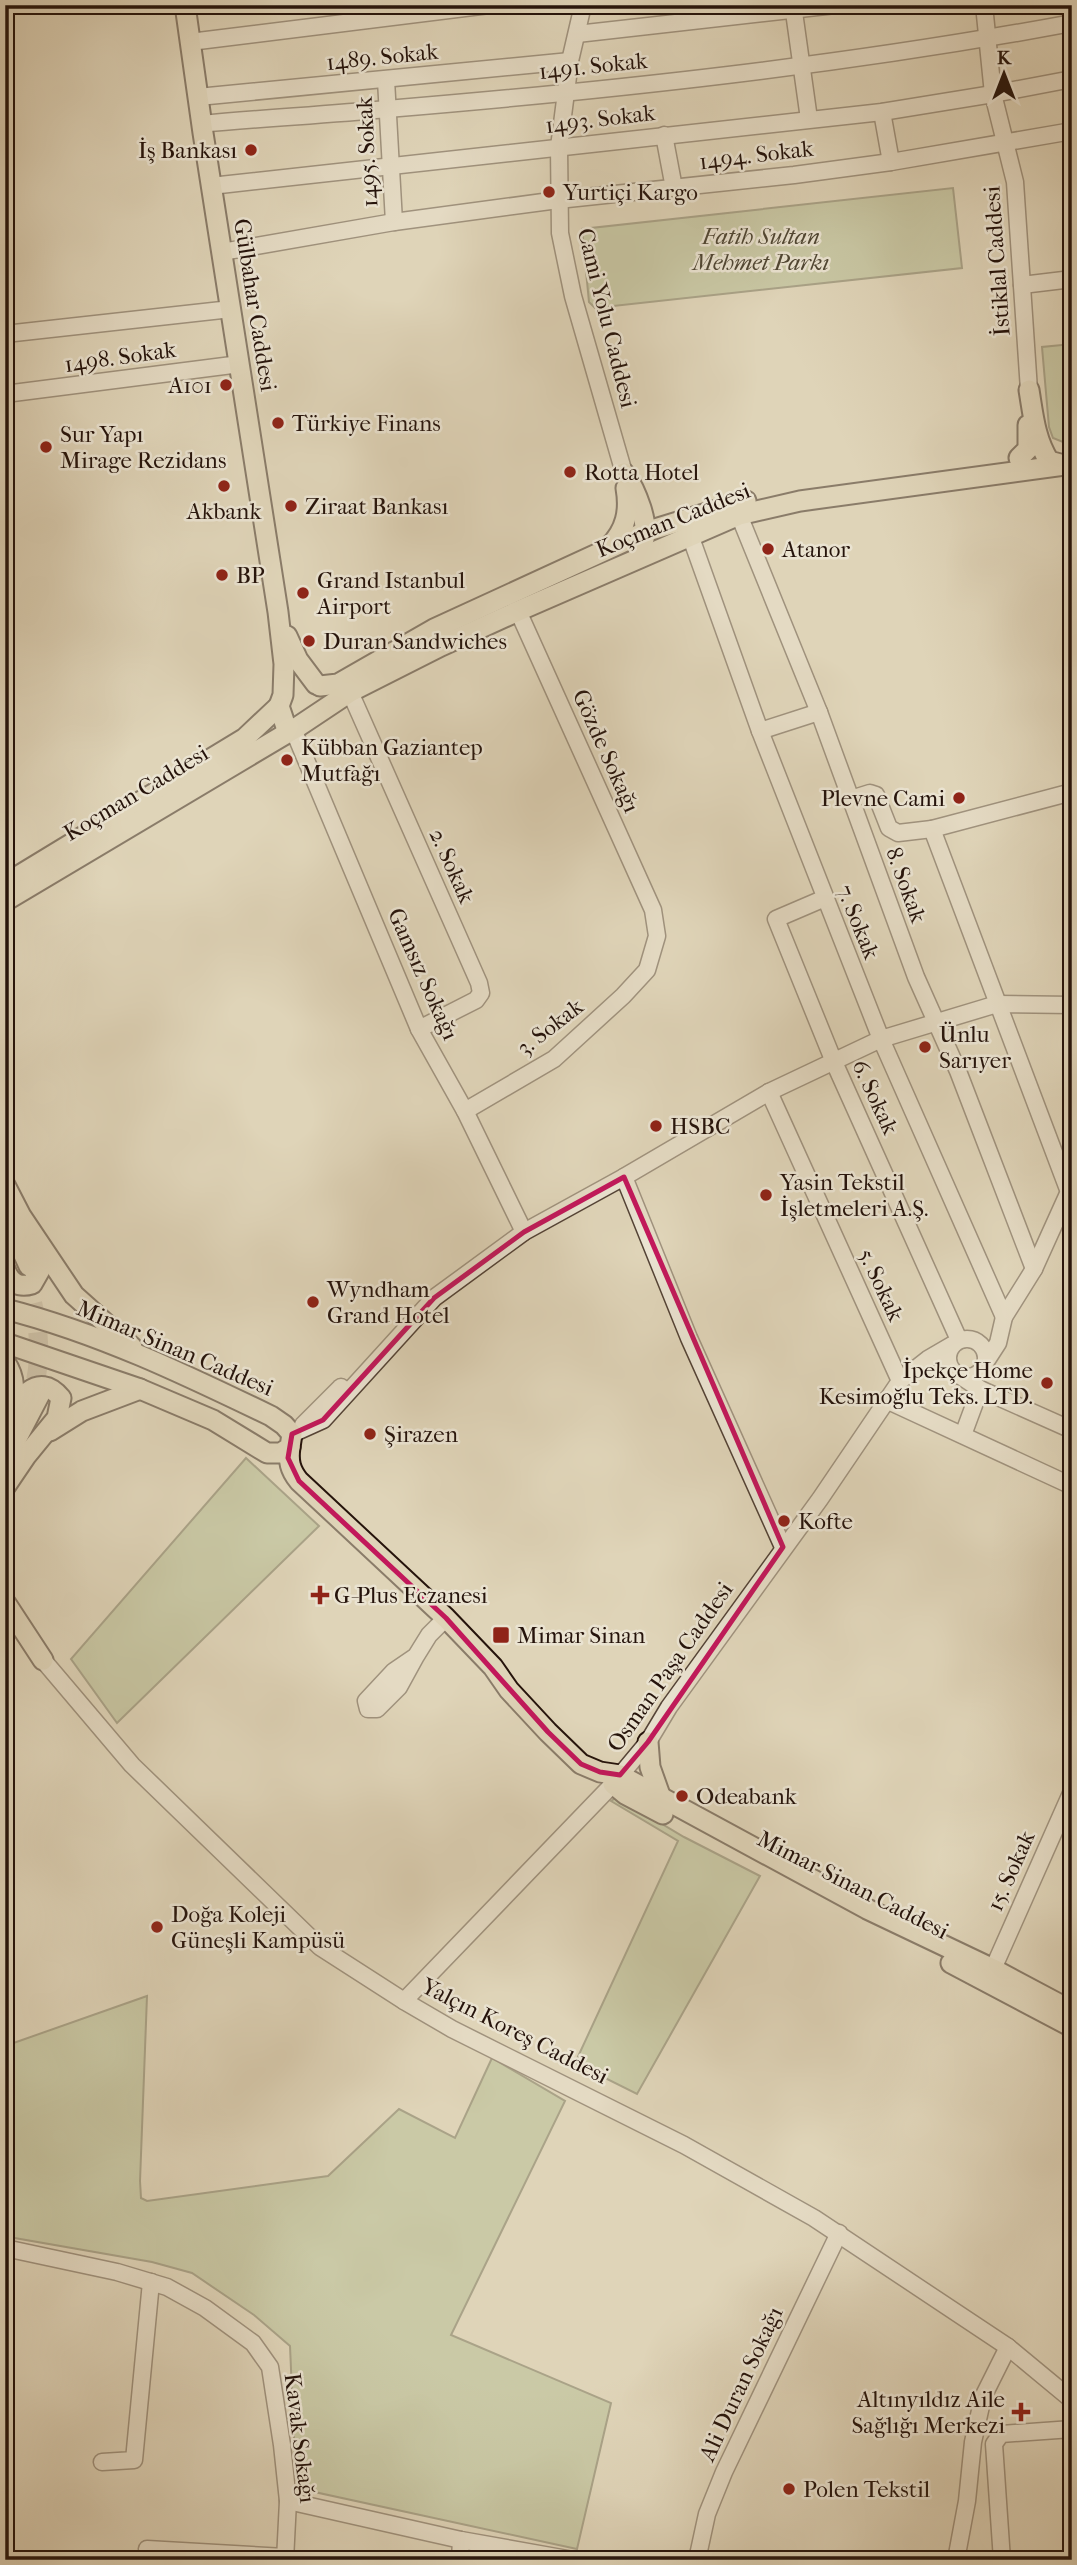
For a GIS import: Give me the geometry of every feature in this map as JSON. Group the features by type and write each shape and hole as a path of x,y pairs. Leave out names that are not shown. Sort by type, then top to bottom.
{"main road":[{"name":"Gülbahar Caddesi","path":"185,5 201,124 284,652 281,702"},
{"path":"1029,390 1034,423 1045,454"},
{"path":"1019,458 1027,452 1029,445 1029,390"},
{"name":"Koçman Caddesi","path":"5,884 245,738 281,702 302,687 338,684 434,629 645,532 733,504 799,491 1045,454 1071,460"},
{"name":"Koçman Caddesi","path":"5,901 293,729 350,692 518,611 690,535 739,515 800,502 1071,460"},
{"path":"580,583 602,564 641,545 645,532 635,489 624,473"},
{"path":"604,551 619,536 626,522 628,499 624,473"},
{"name":"Gülbahar Caddesi","path":"278,612 290,646 304,670 318,685"},
{"path":"318,685 324,697 321,712"},
{"path":"281,702 286,727 293,729"},
{"path":"5,1185 13,1215 40,1270 32,1284 20,1286 11,1280 20,1271 5,1236"},
{"path":"13,1215 74,1295 123,1337 137,1353"},
{"name":"Mimar Sinan Caddesi","path":"5,1309 72,1328 137,1353 271,1416 284,1425 294,1437"},
{"path":"5,1343 140,1389 214,1420 267,1453 281,1453 294,1437"},
{"path":"5,1362 13,1380 14,1398 7,1421"},
{"path":"5,1487 57,1418 61,1398 52,1388 41,1385 23,1395 7,1421"},
{"path":"46,1433 82,1411 140,1389"},
{"path":"5,1447 34,1401 5,1461"},
{"path":"294,1437 288,1458 292,1473 299,1481 446,1618 493,1667 516,1698 581,1764 617,1780"},
{"path":"5,1602 43,1660"},
{"name":"Yalçın Koreş Caddesi","path":"5,1619 43,1660"},
{"path":"648,1742 650,1767 661,1798"},
{"name":"Mimar Sinan Caddesi","path":"617,1780 661,1798 867,1909 993,1969 1072,2011"},
{"name":"Mimar Sinan Caddesi","path":"617,1780 625,1794 1072,2027"}],"street":[{"path":"190,42 489,5"},
{"name":"Cami Yolu Caddesi","path":"583,5 570,61 559,147 560,233 566,266 624,473"},
{"path":"577,34 835,5"},
{"name":"İstiklal Caddesi","path":"984,5 993,94 1016,182 1029,390"},
{"path":"793,8 809,119"},
{"name":"1491. Sokak","path":"201,124 389,109 800,66 987,39 1072,23"},
{"name":"1489. Sokak","path":"198,97 570,61"},
{"name":"1495. Sokak","path":"386,79 394,222"},
{"name":"1493. Sokak","path":"211,186 882,112 1072,79"},
{"path":"882,112 891,162"},
{"name":"1494. Sokak","path":"222,252 394,222 558,200 891,162 1072,131"},
{"path":"664,135 674,188"},
{"path":"1022,285 1072,279"},
{"path":"5,334 231,309"},
{"name":"1498. Sokak","path":"5,394 240,364"},
{"name":"8. Sokak","path":"739,515 819,712 916,976 958,1071 1034,1269"},
{"name":"7. Sokak","path":"690,535 760,732 881,1039 1004,1317"},
{"name":"Gözde Sokağı","path":"518,611 653,909"},
{"name":"2. Sokak","path":"350,692 479,983 481,993 476,1000 419,1029"},
{"path":"760,732 819,712"},
{"name":"Gamsız Sokağı","path":"293,729 419,1029 465,1111 524,1232"},
{"path":"851,799 874,793 889,828 898,833 932,829 1072,792"},
{"path":"932,829 1070,1189"},
{"name":"6. Sokak","path":"825,898 776,919 834,1062 960,1341"},
{"name":"3. Sokak","path":"465,1111 554,1059 648,970 657,936 653,909"},
{"path":"294,1437 323,1420 435,1298 524,1232 769,1092 881,1039 935,1021 998,1004 1072,1004"},
{"name":"5. Sokak","path":"769,1092 901,1381"},
{"path":"624,1177 689,1338 783,1547"},
{"name":"Osman Paşa Caddesi","path":"404,2001 617,1780 648,1742 668,1707 820,1499 901,1381 929,1359 960,1341 988,1330 1004,1317 1034,1269 1070,1189"},
{"name":"Osman Paşa Caddesi","path":"985,1364 998,1343 1004,1317"},
{"path":"999,1397 988,1382 982,1346 960,1341 948,1359 957,1374 981,1389 1072,1430"},
{"path":"901,1381 924,1371 937,1369 976,1375 985,1364"},
{"path":"963,1435 981,1389"},
{"path":"886,1400 1072,1486"},
{"path":"416,1656 429,1635 446,1618"},
{"name":"Yalçın Koreş Caddesi","path":"43,1660 132,1765 320,1947 452,2029 684,2146 839,2233 1008,2347 1072,2400"},
{"name":"15. Sokak","path":"993,1969 1072,1791"},
{"name":"Ali Duran Sokağı","path":"697,2560 707,2514 724,2472 839,2233"},
{"name":"Kavak Sokağı","path":"5,2248 117,2272 167,2287 205,2308 253,2343 270,2367 288,2501 285,2558"},
{"path":"102,2462 134,2460 151,2282"},
{"path":"956,2560 973,2442 983,2397 1008,2347"},
{"path":"1002,2560 994,2444 1001,2434 1072,2429"},
{"path":"969,2475 996,2475"},
{"path":"288,2501 461,2540 573,2560"},
{"path":"460,2560 461,2540"},
{"path":"147,2549 285,2558"}],"highlighted area":[{"path":"624,1177 783,1547 648,1742 620,1775 600,1772 581,1764 548,1732 446,1618 299,1481 288,1458 292,1434 323,1420 434,1298 524,1232"}],"green space":[{"name":"Fatih Sultan Mehmet Parkı","path":"953,188 962,268 595,308 589,302 582,229"},
{"path":"1072,344 1072,441 1063,442 1053,438 1049,427 1042,347"},
{"path":"246,1458 319,1526 117,1723 71,1659"},
{"path":"617,1797 684,1837 760,1876 637,2094 575,2063 678,1841 611,1801"},
{"path":"147,1996 140,2181 141,2198 147,2201 328,2176 399,2109 455,2138 492,2058 565,2101 451,2335 611,2403 577,2549 310,2491 295,2461 290,2346 254,2315 192,2273 152,2262 9,2237 5,2231 5,2046"}],"tunnel":[{"path":"24,1276 33,1306 39,1353 30,1400"}],"place":[{"name":"İş Bankası","path":"251,150"},
{"name":"Yurtiçi Kargo","path":"549,192"},
{"name":"A101","path":"226,385"},
{"name":"Türkiye Finans","path":"278,423"},
{"name":"Sur Yapı Mirage Rezidans","path":"46,447"},
{"name":"Rotta Hotel","path":"570,472"},
{"name":"Akbank","path":"224,486"},
{"name":"Ziraat Bankası","path":"291,506"},
{"name":"Atanor","path":"768,549"},
{"name":"BP","path":"222,575"},
{"name":"Grand Istanbul Airport","path":"303,593"},
{"name":"Duran Sandwiches","path":"309,641"},
{"name":"Kübban Gaziantep Mutfağı","path":"287,760"},
{"name":"Plevne Cami","path":"959,798"},
{"name":"Ünlu Sarıyer","path":"925,1047"},
{"name":"HSBC","path":"656,1126"},
{"name":"Yasin Tekstil İşletmeleri A.Ş.","path":"766,1195"},
{"name":"Wyndham Grand Hotel","path":"313,1302"},
{"name":"İpekçe Home Kesimoğlu Teks. LTD.","path":"1047,1383"},
{"name":"Şirazen","path":"370,1434"},
{"name":"Kofte","path":"784,1521"},
{"name":"G-Plus Eczanesi","path":"320,1595"},
{"name":"Mimar Sinan","path":"501,1635"},
{"name":"Odeabank","path":"682,1796"},
{"name":"Doğa Koleji Güneşli Kampüsü","path":"157,1927"},
{"name":"Altınyıldız Aile Sağlığı Merkezi","path":"1021,2412"},
{"name":"Polen Tekstil","path":"789,2489"}]}
